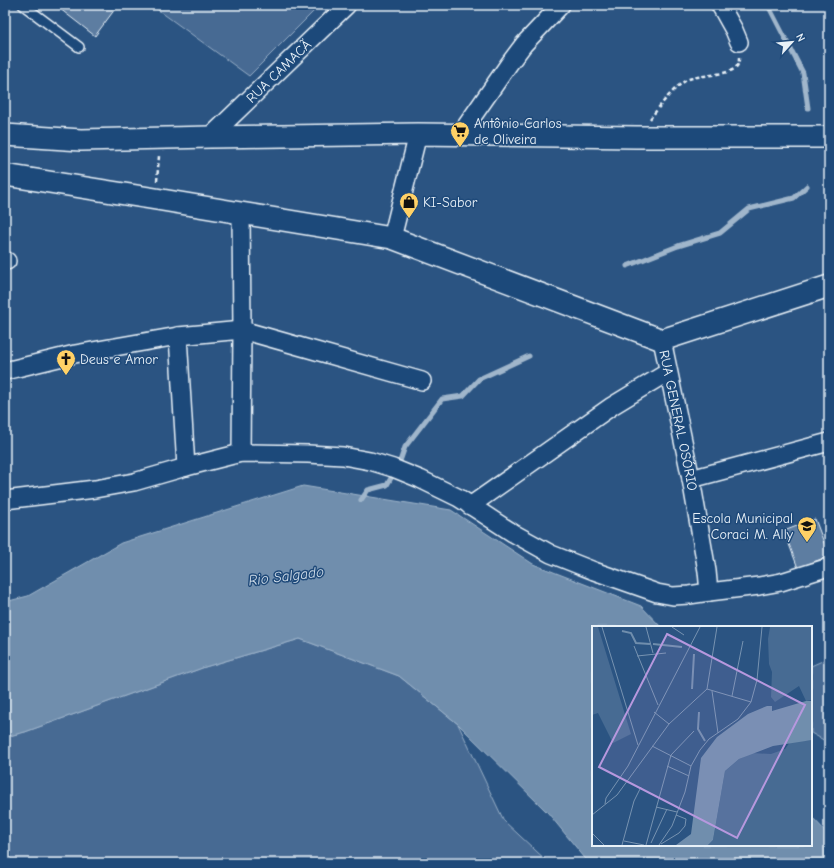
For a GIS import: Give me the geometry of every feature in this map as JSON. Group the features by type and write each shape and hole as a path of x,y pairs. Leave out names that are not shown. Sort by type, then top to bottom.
{"street":[{"name":"RUA CAMACÃ","path":"210,137 346,5"},
{"path":"458,136 512,59 561,5"},
{"path":"720,5 739,42"},
{"path":"392,238 418,134"},
{"path":"5,135 81,140 418,134 458,136 829,137"},
{"path":"5,175 392,238 662,340 829,286"},
{"path":"241,213 241,453"},
{"path":"5,371 75,354 178,336 242,330 422,381"},
{"path":"178,336 186,467"},
{"name":"RUA GENERAL OSÓRIO","path":"662,340 691,480 707,571 709,592"},
{"path":"470,506 612,406 668,372"},
{"path":"691,480 829,442"},
{"path":"5,500 94,489 134,482 241,453 343,456 370,461 399,470 420,479 453,495 513,533 551,554 623,582 657,593 673,596 689,596 759,586 781,582 829,567"}],"lane":[{"path":"23,5 79,47"}],"path":[{"path":"636,137 679,85 687,80 700,76 729,72 734,69 739,63 739,42"},
{"path":"156,199 160,138"}],"shaded area":[{"path":"156,5 320,5 249,76 154,7"},
{"path":"300,639 399,676 458,724 504,821 549,863 5,863 5,737 25,732 205,667"},
{"path":"829,658 829,743 812,734 812,666"}],"water":[{"name":"Rio Salgado","path":"303,486 451,510 533,564 641,606 660,626 592,626 592,846 812,846 812,817 829,835 829,863 589,863 548,813 458,724 399,676 300,639 205,667 25,732 5,737 5,602 28,596 121,543"}],"building":[{"path":"55,5 118,5 95,36"},
{"name":"Escola Municipal Coraci M. Ally","path":"815,519 829,556 798,568 784,531"}],"waterway":[{"path":"768,5 803,73 808,108"},
{"path":"627,266 678,246 720,233 749,209 794,198 807,186"},
{"path":"361,500 368,490 387,485 399,464 405,447 442,399 463,396 479,379 529,356"}],"place":[{"name":"Antônio Carlos de Oliveira","path":"460,148"},
{"name":"KI-Sabor","path":"409,219"},
{"name":"Deus e Amor","path":"66,376"},
{"name":"Escola Municipal Coraci M. Ally","path":"807,543"}]}
